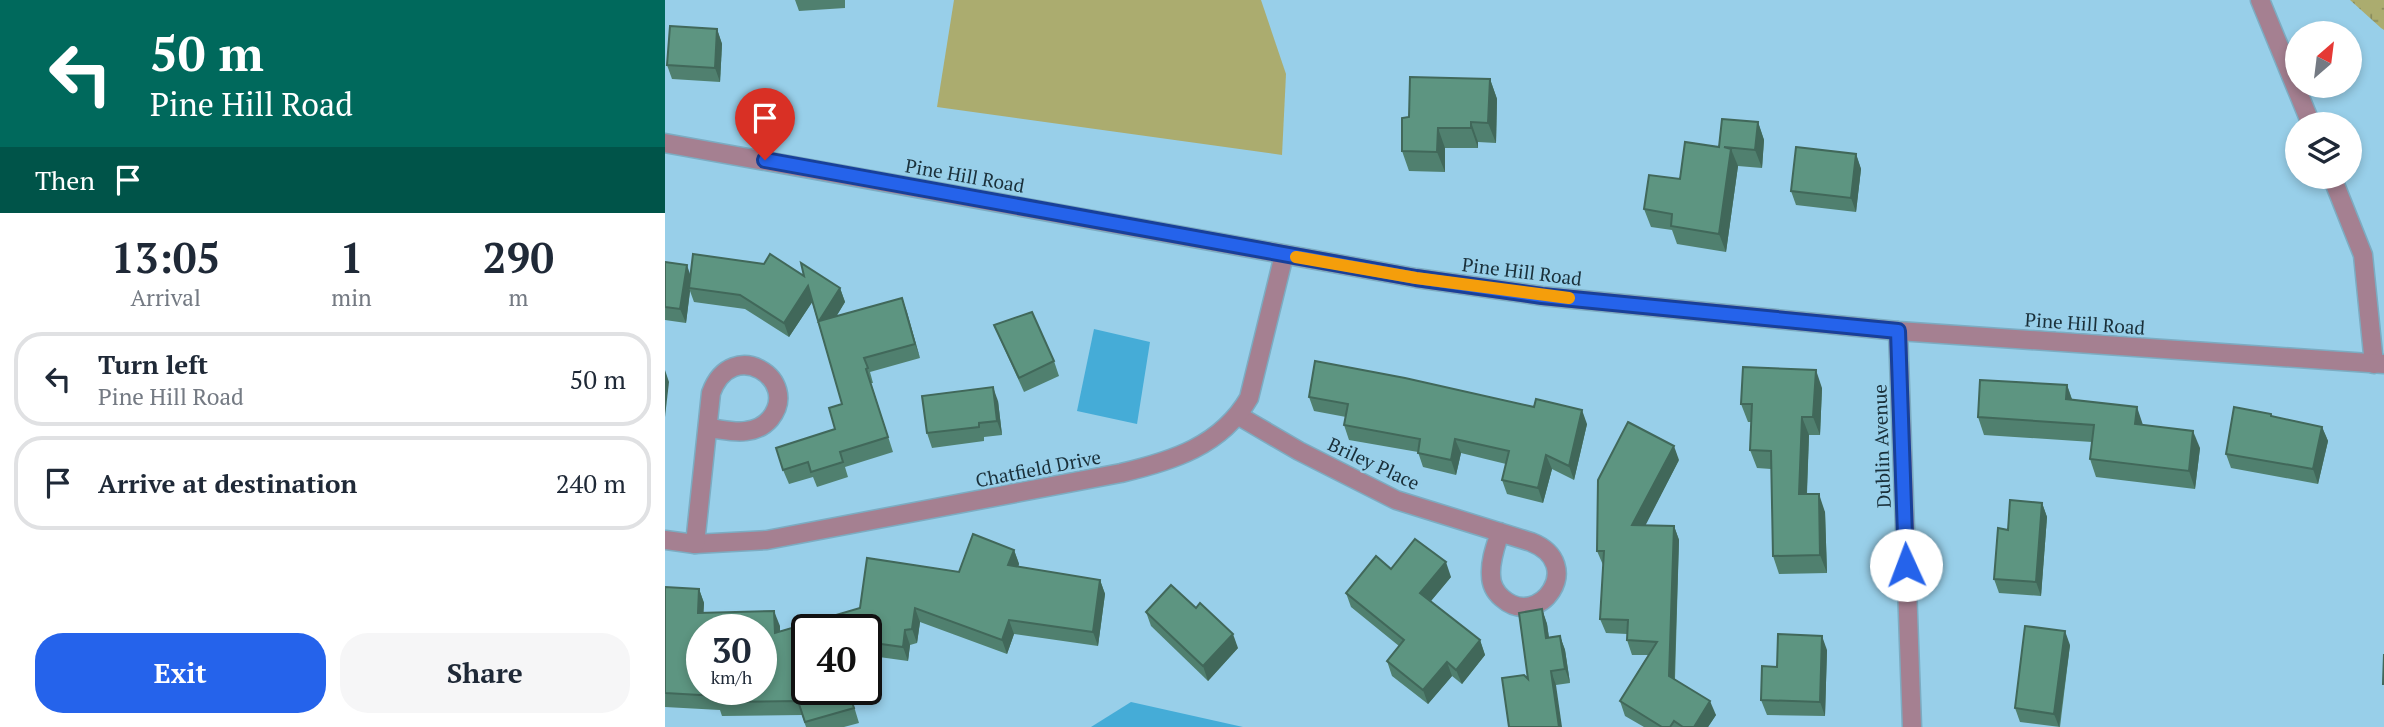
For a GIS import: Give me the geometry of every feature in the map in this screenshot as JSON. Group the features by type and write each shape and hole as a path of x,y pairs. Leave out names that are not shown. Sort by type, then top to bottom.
{"street":[{"path":"2260,0 2306,112"},
{"name":"Pine Hill Road","path":"665,143 1284,255 1542,296 1898,331 2379,364"},
{"path":"2337,189 2363,255 2379,364"},
{"name":"Chatfield Drive","path":"665,540 695,544 767,540 1121,473 1160,464 1188,453 1211,440 1239,416 1249,398 1284,255"},
{"name":"Dublin Avenue","path":"1898,331 1912,727"},
{"path":"695,544 711,393 721,374 730,368 750,365 768,375 775,383 777,404 766,424 745,432 708,428"},
{"name":"Briley Place","path":"1239,416 1299,451 1396,500 1500,532 1541,545 1550,553 1557,574 1555,586 1541,602 1529,607 1507,603 1493,587 1491,567 1500,532"}],"green space":[{"path":"954,0 1261,0 1286,74 1282,155 937,107"},
{"path":"2350,0 2384,0 2384,30 2381,28"}],"water":[{"path":"1094,329 1150,342 1137,424 1077,411"},
{"path":"1131,702 1243,727 1091,727"}],"building":[{"path":"670,26 717,29 715,68 667,65"},
{"path":"1410,77 1490,79 1488,123 1471,122 1471,128 1438,128 1437,152 1402,151 1402,118 1409,117"},
{"path":"1722,119 1758,122 1755,150 1724,147 1731,149 1719,234 1671,226 1672,214 1644,209 1649,175 1680,179 1685,142 1719,147"},
{"path":"1796,147 1856,154 1851,198 1791,191"},
{"path":"693,254 764,264 770,254 804,276 801,263 840,288 819,321 902,298 915,344 864,358 888,437 840,452 843,462 811,472 808,462 783,470 776,448 835,429 829,408 842,404 808,286 784,323 740,295 689,288"},
{"path":"665,262 687,265 680,309 665,307"},
{"path":"1032,312 1054,361 1019,378 994,325"},
{"path":"1315,361 1534,407 1536,399 1582,410 1569,466 1546,455 1538,488 1502,480 1509,451 1455,439 1451,460 1418,453 1420,439 1344,425 1348,404 1309,397"},
{"path":"1743,367 1816,370 1813,417 1802,417 1799,494 1819,494 1820,555 1773,556 1771,451 1750,450 1752,404 1741,404"},
{"path":"1980,380 2067,385 2066,399 2137,407 2135,424 2193,431 2189,471 2090,459 2094,425 1978,417"},
{"path":"993,387 997,421 979,423 979,427 927,433 922,396"},
{"path":"2234,407 2322,427 2313,469 2226,454"},
{"path":"1628,422 1674,446 1632,525 1674,526 1669,676 1710,701 1694,727 1683,727 1674,721 1670,727 1662,727 1620,701 1657,642 1627,640 1628,620 1600,619 1604,551 1597,551 1598,480"},
{"path":"2010,500 2042,503 2036,582 1994,579 1998,528 2008,530"},
{"path":"973,534 1014,550 1008,565 1100,580 1093,632 1009,620 1002,640 915,608 912,629 905,630 903,647 882,644 882,614 840,614 860,608 867,558 959,572"},
{"path":"1415,539 1446,562 1420,593 1480,640 1456,670 1447,662 1423,690 1387,661 1404,640 1346,593 1376,556 1391,569"},
{"path":"1171,585 1196,608 1200,603 1233,634 1203,666 1146,612"},
{"path":"665,587 699,589 698,613 774,611 774,614 686,614 686,694 665,693"},
{"path":"1542,609 1546,638 1560,636 1565,669 1551,671 1559,727 1509,727 1502,678 1524,675 1528,679 1519,613"},
{"path":"2025,626 2065,631 2054,714 2015,708"},
{"path":"791,628 791,701 777,701 777,632"},
{"path":"1778,634 1822,636 1820,702 1761,700 1762,666 1777,667"},
{"path":"799,705 853,705 854,708 805,722"}],"slow traffic":[{"path":"1296,257 1416,278 1569,298"}],"route":[{"path":"765,160 1416,278 1542,296 1898,331 1906,565"}]}
